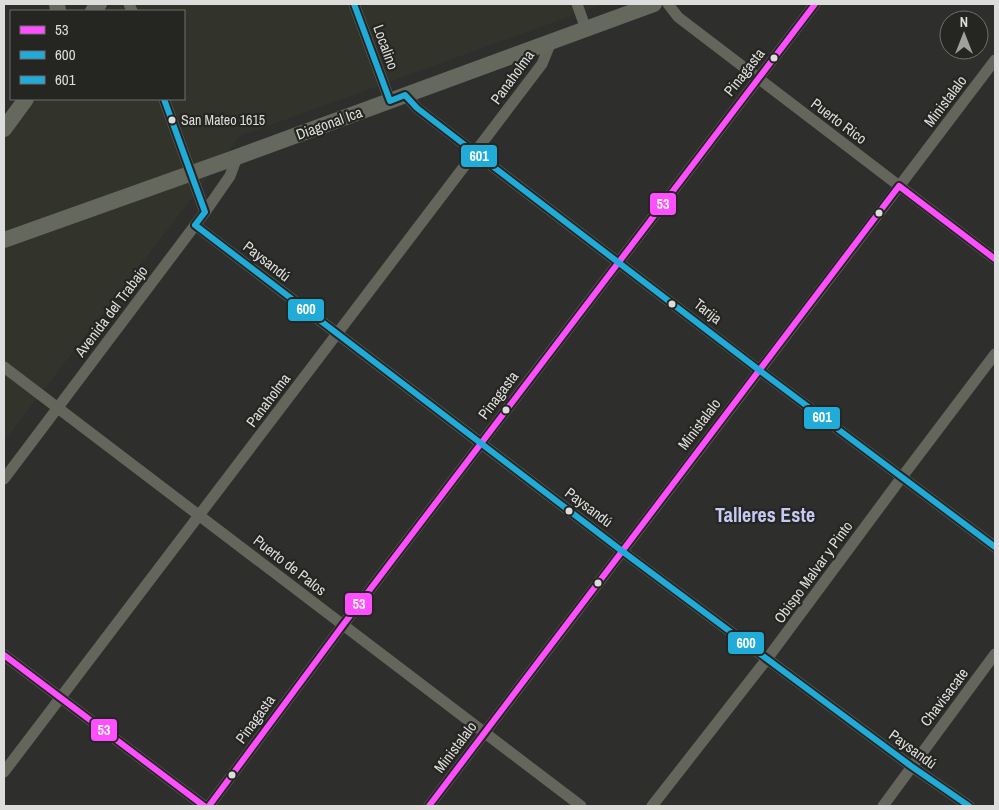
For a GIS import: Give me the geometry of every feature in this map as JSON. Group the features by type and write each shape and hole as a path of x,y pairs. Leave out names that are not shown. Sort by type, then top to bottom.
{"main road":[{"name":"Diagonal Ica","path":"4,240 237,157 654,4"},
{"path":"4,129 25,100"}],"street":[{"name":"Localino","path":"354,4 398,98"},
{"path":"577,4 586,29"},
{"name":"Puerto Rico","path":"668,4 678,17 995,259"},
{"name":"Pinagasta","path":"209,806 342,625 815,4"},
{"name":"Panaholma","path":"4,772 542,64 551,42"},
{"name":"Ministalalo","path":"429,806 995,60"},
{"name":"Tarija","path":"398,98 416,108 759,370 995,547"},
{"path":"164,100 205,212"},
{"name":"Avenida del Trabajo","path":"4,478 205,212 230,176 237,157"},
{"name":"Paysandú","path":"195,225 480,444 911,766 969,806"},
{"name":"Obispo Malvar y Pinto","path":"652,806 767,659 995,354"},
{"name":"Puerto de Palos","path":"4,367 581,806"},
{"name":"Chavisacate","path":"883,806 995,654"},
{"path":"4,655 204,806"}],"shaded area":[{"path":"112,4 604,4 240,136 4,441 4,139 35,100 185,100 185,10 107,10"}],"transit line":[{"name":"601","path":"354,4 390,101 405,95 417,108 474,152 759,370 995,547"},
{"name":"53","path":"209,806 343,625 815,4"},
{"name":"600","path":"164,100 205,212 195,225 622,551 911,766 969,806"},
{"name":"53","path":"429,806 899,186 995,259"},
{"name":"53","path":"4,655 204,806"}],"place":[{"name":"San Mateo 1615","path":"172,120"}],"district":[{"name":"Talleres Este","path":"765,514"}]}
